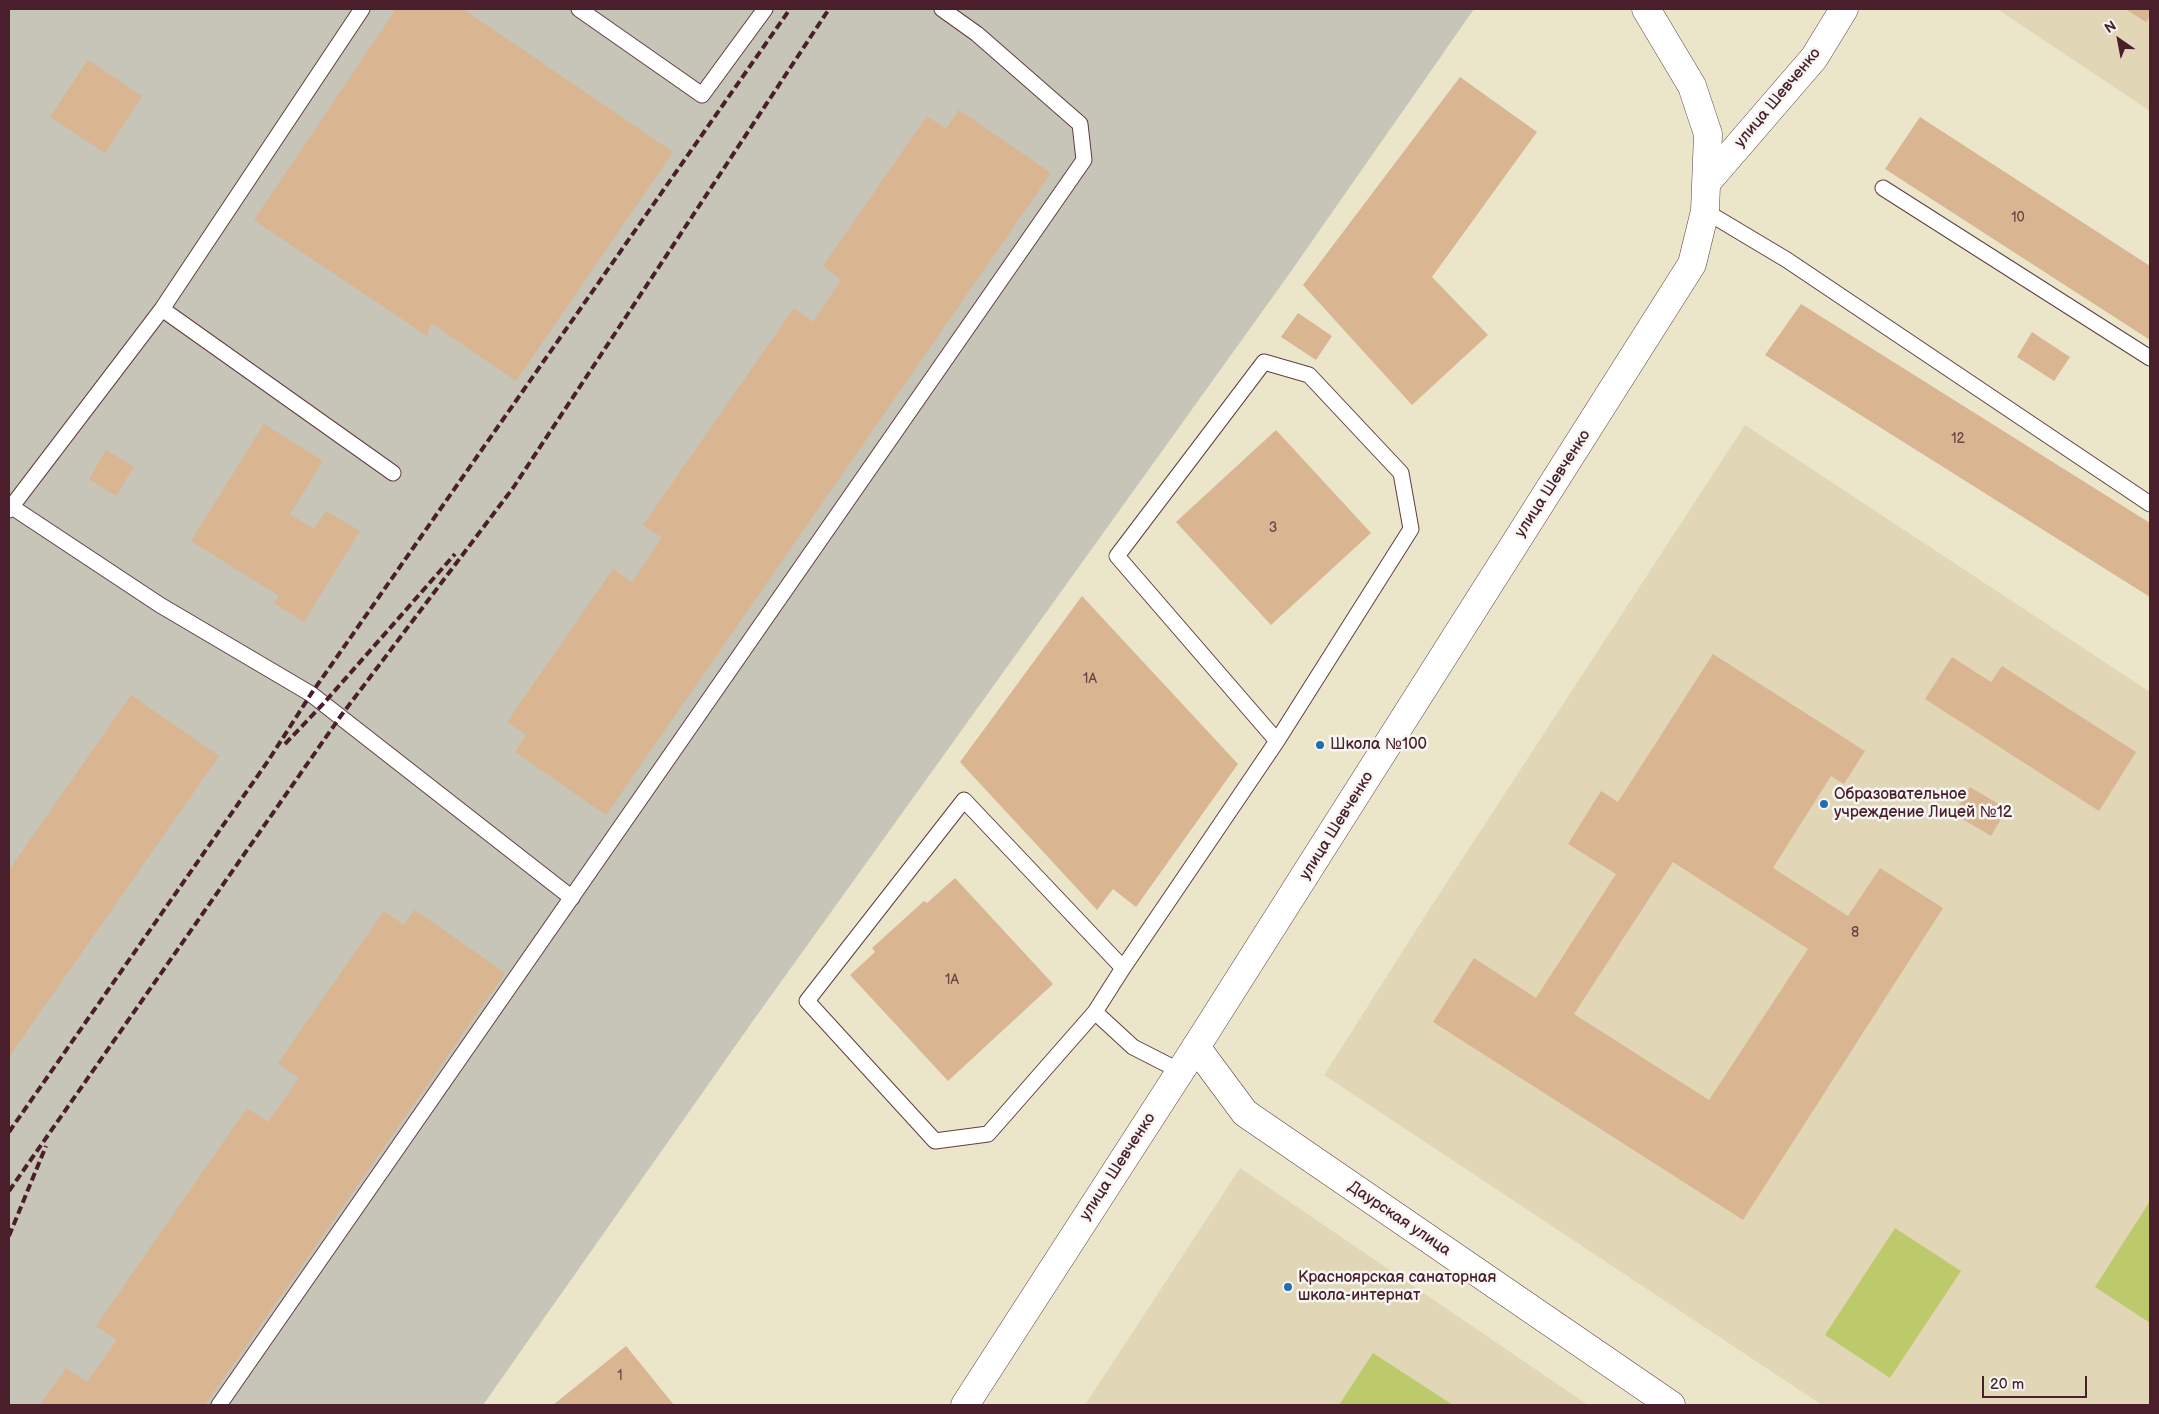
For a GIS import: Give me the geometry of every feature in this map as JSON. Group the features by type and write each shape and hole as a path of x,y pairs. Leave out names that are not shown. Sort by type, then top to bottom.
{"street":[{"name":"улица Шевченко","path":"965,1405 1196,1047 1692,264 1705,211 1708,134 1692,86 1646,9"},
{"name":"улица Шевченко","path":"1707,182 1814,58 1844,9"},
{"name":"Даурская улица","path":"1196,1047 1245,1113 1671,1405"}],"lane":[{"path":"362,9 162,309 10,507 160,605 311,694 572,898"},
{"path":"579,9 702,94 765,9"},
{"path":"219,1405 1084,160 1080,124 977,34 942,9"},
{"path":"1883,188 2150,358"},
{"path":"1705,211 1787,260 2150,504"},
{"path":"162,309 393,473"},
{"path":"1122,968 964,800 807,1001 935,1141 988,1134 1095,1012 1122,968 1277,740 1411,529 1401,473 1308,375 1264,362 1117,556 1277,740"},
{"path":"1095,1012 1133,1047 1180,1071"}],"shaded area":[{"path":"9,9 1474,9 1287,277 755,1018 483,1405 9,1405"},
{"path":"1997,9 2150,9 2150,111"},
{"name":"Образовательное учреждение Лицей №12","path":"1745,425 2150,692 2150,1405 1822,1405 1324,1075 1425,916"},
{"name":"Красноярская санаторная школа-интернат","path":"1240,1168 1588,1405 1085,1405"}],"green space":[{"path":"2150,1201 2150,1323 2095,1287"},
{"path":"1895,1228 1961,1271 1890,1378 1825,1335"},
{"path":"1373,1353 1453,1405 1339,1405"}],"building":[{"path":"396,9 463,9 673,152 516,381 431,323 427,336 254,220"},
{"path":"2125,9 2150,9 2150,16 2146,22"},
{"path":"88,60 142,96 105,153 50,117"},
{"path":"1460,77 1537,132 1432,277 1488,335 1412,405 1303,285"},
{"path":"959,110 1051,173 606,815 515,752 526,735 507,722 613,569 632,582 662,538 643,525 794,308 813,322 841,280 823,266 927,116 946,129"},
{"path":"1920,117 2150,266 2150,340 1885,169"},
{"path":"1801,304 2150,523 2150,597 1765,355"},
{"path":"1298,313 1332,336 1316,360 1281,337"},
{"path":"2032,332 2070,357 2054,381 2017,357"},
{"path":"264,424 323,461 290,514 314,529 326,511 360,531 304,622 274,603 279,596 191,541"},
{"path":"1276,430 1371,533 1271,625 1176,522"},
{"path":"106,450 134,467 116,496 89,479"},
{"path":"1082,596 1238,764 1136,907 1113,889 1097,910 960,762"},
{"path":"1713,654 1865,751 1844,784 1831,776 1773,868 1848,916 1880,868 1943,908 1743,1220 1433,1022 1474,958 1536,998 1616,874 1568,844 1601,791 1618,802","holes":["1673,862 1808,949 1709,1100 1574,1014"]},
{"path":"1952,657 1991,682 2002,666 2136,752 2099,811 1925,699"},
{"path":"131,695 219,756 9,1057 9,870"},
{"path":"1970,787 2007,809 1991,836 1954,814"},
{"path":"955,878 1053,984 948,1081 850,975 875,952 872,948 924,901 927,903"},
{"path":"415,910 505,973 205,1405 40,1405 66,1368 87,1382 117,1340 96,1326 247,1108 268,1122 299,1078 278,1063 384,911 404,925"},
{"path":"626,1346 674,1405 553,1405"}],"railway":[{"path":"9,1132 268,761 311,694 790,9"},
{"path":"9,1191 340,717 513,488 829,9"},
{"path":"285,744 324,703 455,554"},
{"path":"9,1236 46,1146"}],"place":[{"name":"Школа №100","path":"1320,745"},
{"name":"Образовательное учреждение Лицей №12","path":"1824,804"},
{"name":"Красноярская санаторная школа-интернат","path":"1288,1287"}]}
